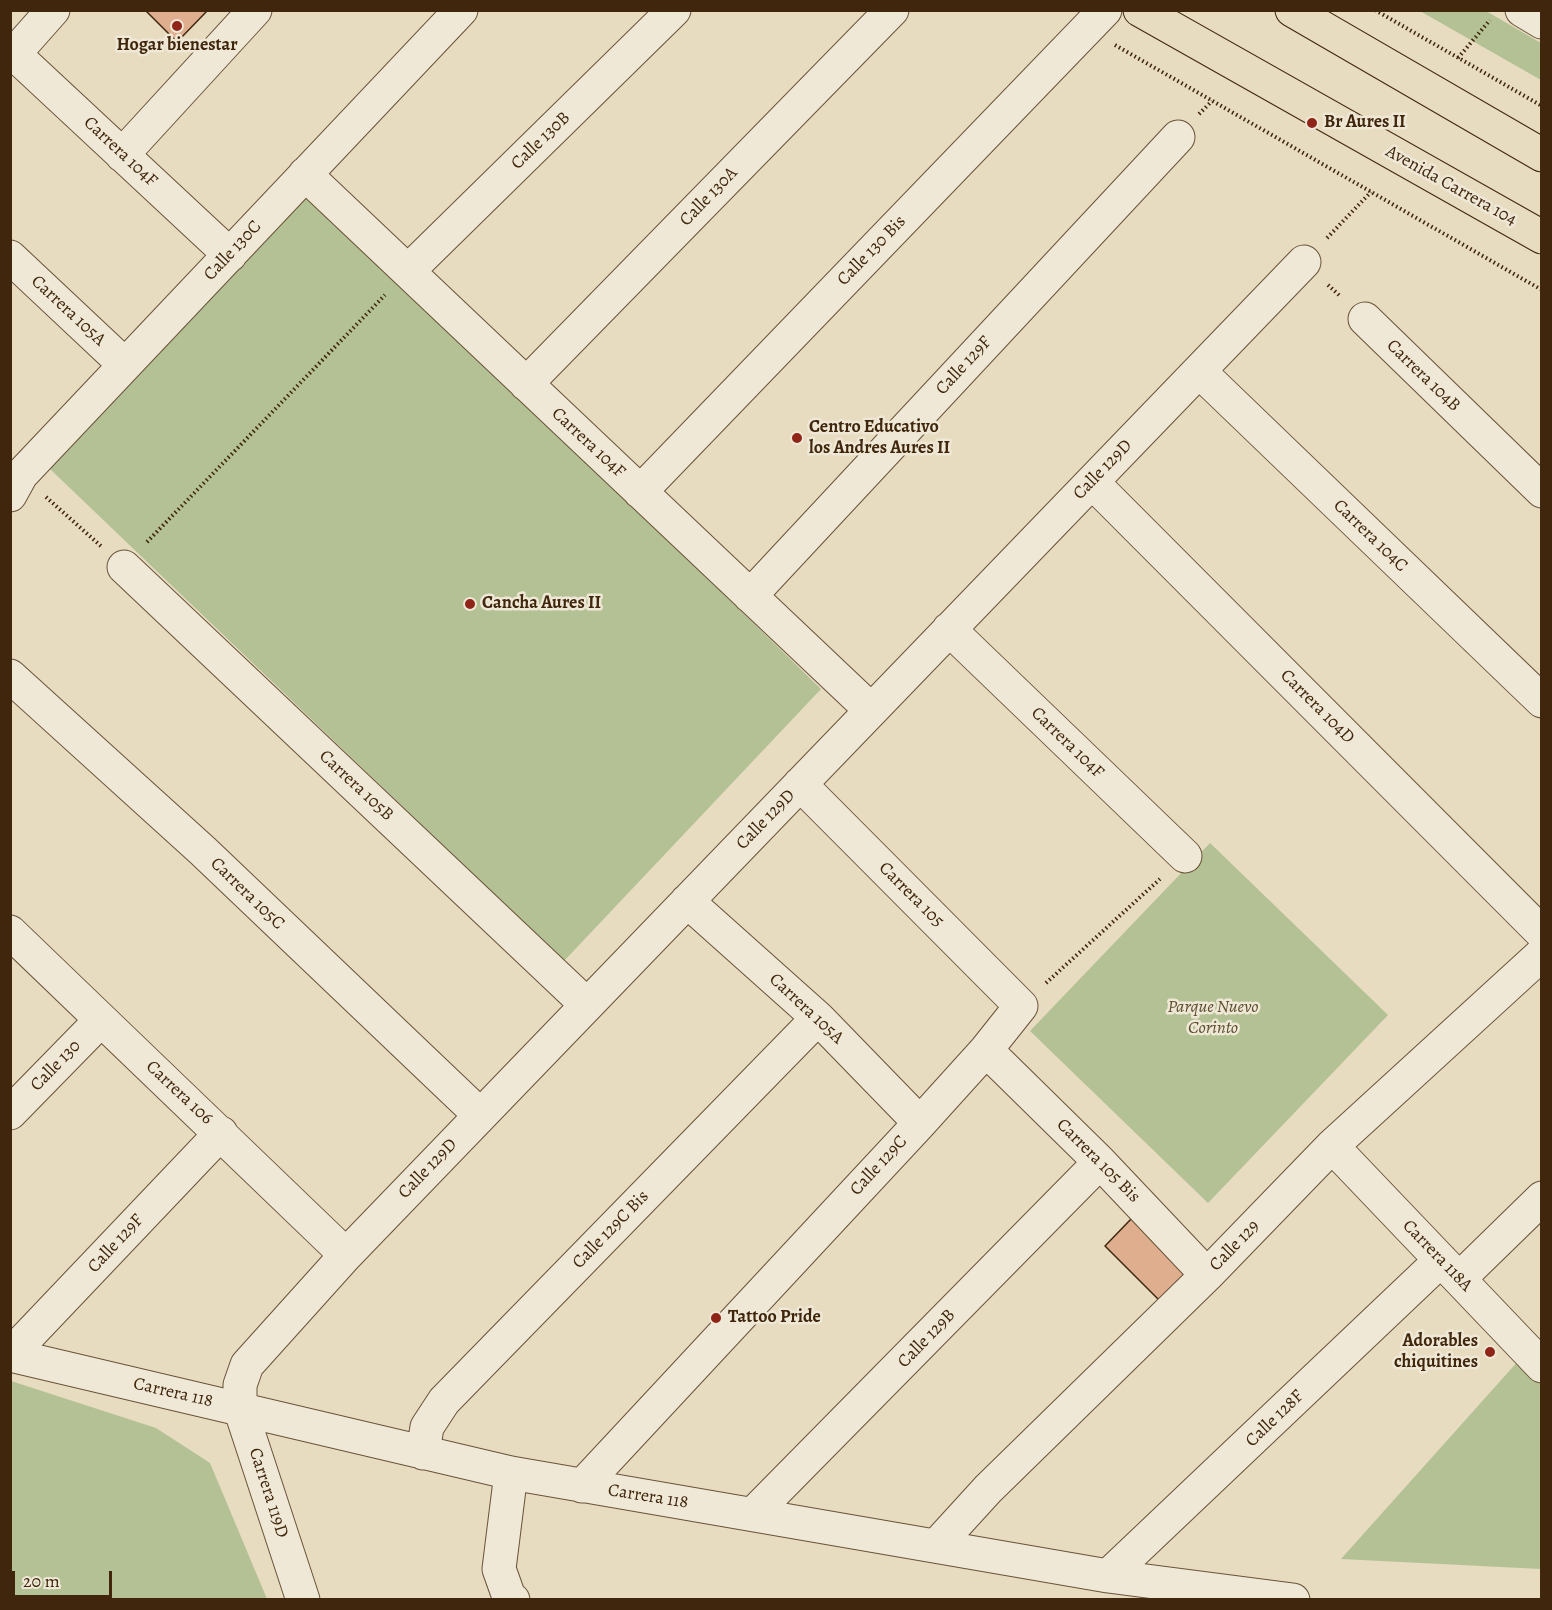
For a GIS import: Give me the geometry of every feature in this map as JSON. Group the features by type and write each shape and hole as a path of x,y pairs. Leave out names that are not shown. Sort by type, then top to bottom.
{"main road":[{"name":"Avenida Carrera 104","path":"1140,10 1542,237"},
{"path":"1292,10 1542,155"}],"street":[{"path":"13,52 53,10"},
{"path":"123,155 255,10"},
{"name":"Calle 130C","path":"14,479 230,255 461,10"},
{"name":"Calle 130B","path":"408,271 674,10"},
{"name":"Calle 130A","path":"526,384 892,10"},
{"path":"1507,14 1542,22"},
{"name":"Calle 130 Bis","path":"640,492 1096,20"},
{"name":"Carrera 104F","path":"13,52 230,255"},
{"name":"Calle 129F","path":"750,596 1178,137"},
{"name":"Carrera 104F","path":"305,174 871,710"},
{"name":"Carrera 105A","path":"10,256 125,365"},
{"name":"Calle 129D","path":"240,1397 247,1365 346,1255 1304,262"},
{"name":"Carrera 104B","path":"1365,319 1542,491"},
{"name":"Carrera 104C","path":"1198,371 1542,701"},
{"name":"Carrera 104D","path":"1092,482 1542,933"},
{"name":"Carrera 105B","path":"124,567 587,1005"},
{"name":"Carrera 104F","path":"949,629 1185,856"},
{"name":"Carrera 105C","path":"10,676 203,851 480,1115"},
{"name":"Carrera 105","path":"800,784 1021,1006"},
{"name":"Carrera 105A","path":"687,901 818,1018 920,1123"},
{"name":"Carrera 106","path":"10,932 346,1255"},
{"name":"Calle 129","path":"936,1546 988,1490 1208,1275 1332,1146 1542,954"},
{"name":"Calle 129C","path":"582,1486 920,1123 986,1050 1021,1006"},
{"name":"Calle 129C Bis","path":"423,1453 427,1427 444,1401 818,1018"},
{"name":"Calle 130","path":"10,1113 101,1020"},
{"name":"Carrera 105 Bis","path":"986,1050 1100,1162 1208,1275"},
{"name":"Calle 129F","path":"10,1355 221,1133"},
{"name":"Carrera 118A","path":"1332,1146 1542,1366"},
{"name":"Calle 129B","path":"753,1514 1100,1162"},
{"name":"Calle 128F","path":"1108,1576 1450,1270 1542,1198"},
{"name":"Carrera 118","path":"10,1355 240,1397 423,1453 511,1473 1108,1576 1293,1599"},
{"name":"Carrera 119D","path":"240,1397 303,1599"},
{"path":"511,1473 499,1569 508,1597 513,1599"}],"path":[{"path":"1375,10 1542,106"},
{"path":"1458,58 1507,14"},
{"path":"1096,20 1371,192 1542,290"},
{"path":"1365,319 1304,262 1371,192"},
{"path":"14,479 124,567 408,271"},
{"path":"1021,1006 1185,856"}],"green space":[{"path":"1420,11 1486,11 1541,43 1541,80"},
{"name":"Cancha Aures II","path":"307,196 414,292 821,689 564,961 49,468"},
{"name":"Parque Nuevo Corinto","path":"1210,843 1388,1015 1208,1203 1030,1031"},
{"path":"1520,1359 1541,1383 1541,1569 1341,1559"},
{"path":"11,1381 156,1428 210,1463 267,1599 11,1599"}],"building":[{"name":"Hogar bienestar","path":"145,10 208,10 177,42"},
{"path":"1132,1218 1194,1279 1167,1308 1105,1246"}],"place":[{"name":"Hogar bienestar","path":"177,26"},
{"name":"Br Aures II","path":"1312,123"},
{"name":"Centro Educativo los Andres Aures II","path":"797,438"},
{"name":"Cancha Aures II","path":"470,604"},
{"name":"Tattoo Pride","path":"716,1318"},
{"name":"Adorables chiquitines","path":"1490,1352"}]}
